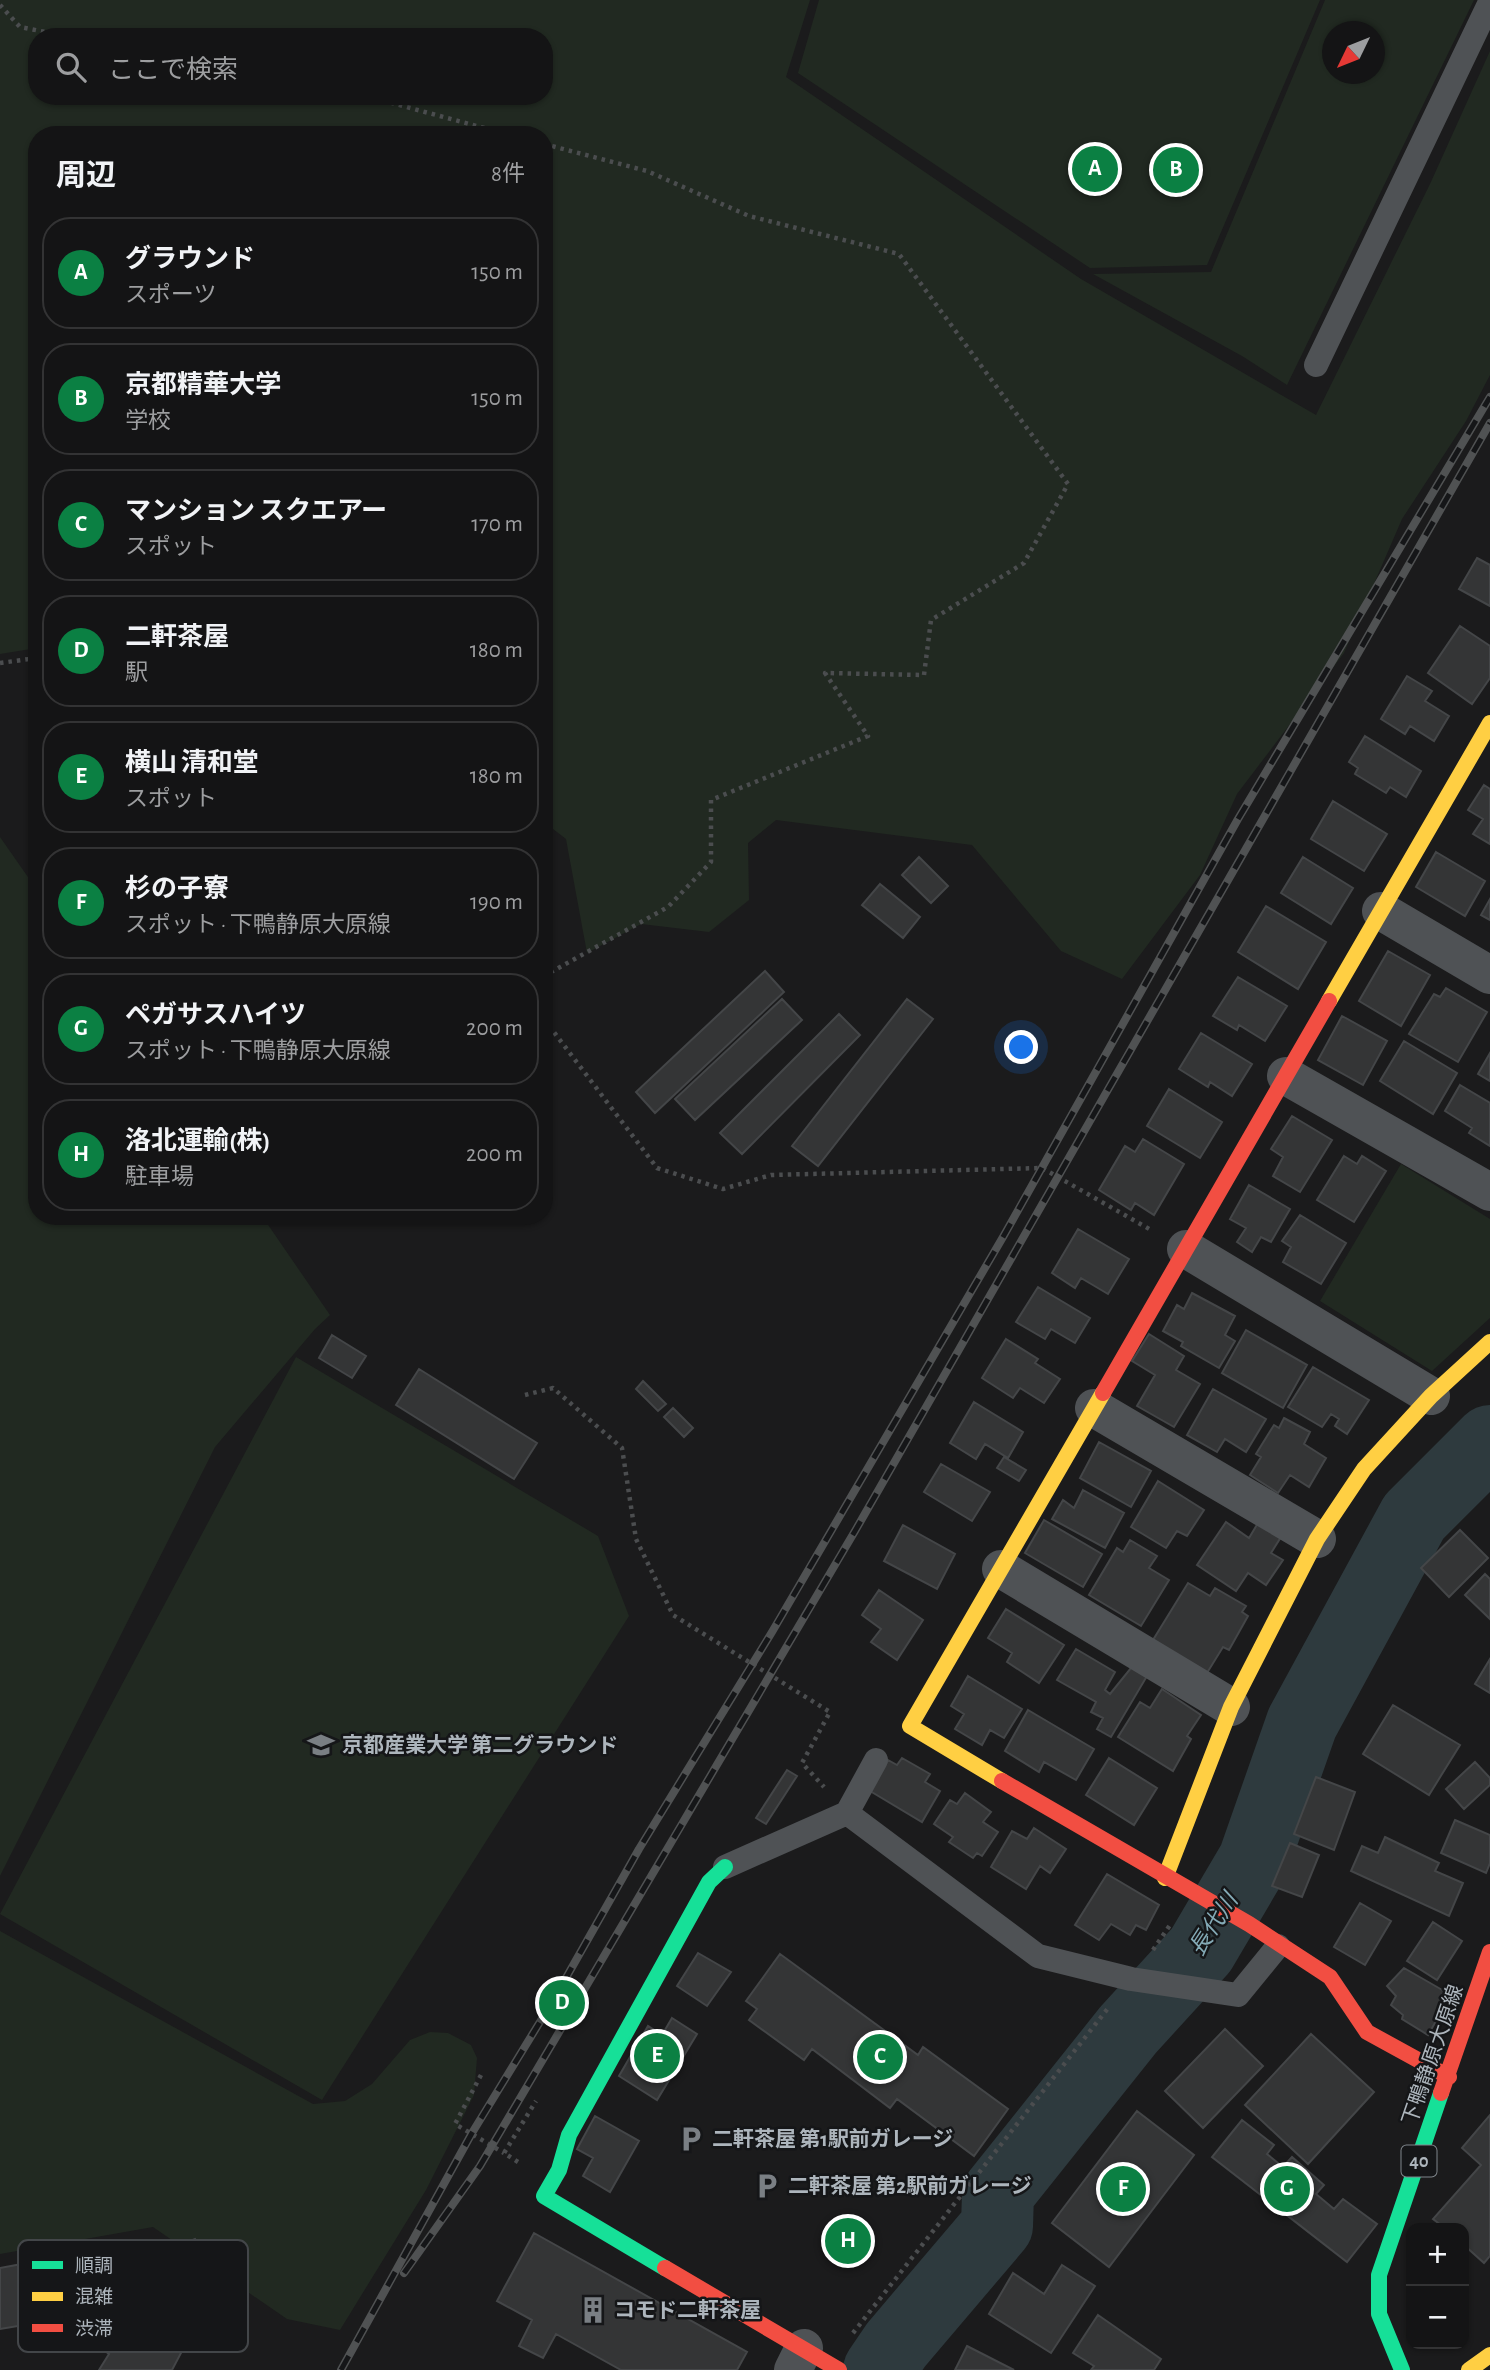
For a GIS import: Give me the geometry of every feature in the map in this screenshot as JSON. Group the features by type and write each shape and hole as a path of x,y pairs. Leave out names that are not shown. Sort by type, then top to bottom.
{"street":[{"path":"1449,2077 1367,2032 1330,1977 1249,1924 1165,1878 911,1726 1381,911 1486,740"},
{"path":"1381,911 1490,975"},
{"path":"1286,1076 1490,1192"},
{"path":"1185,1250 1431,1396"},
{"path":"1165,1878 1231,1707 1317,1539 1364,1469 1431,1396 1490,1342"},
{"path":"1094,1408 1317,1539"},
{"path":"1001,1569 1231,1707"},
{"path":"725,1867 709,1882 569,2135 559,2170 544,2196 821,2364"},
{"name":"下鴨静原大原線","path":"1402,2370 1379,2314 1379,2275 1490,1952"},
{"path":"1469,2370 1490,2355"}],"lane":[{"path":"1316,365 1490,2"},
{"path":"725,1867 848,1812 876,1760"},
{"path":"848,1812 1038,1956 1136,1980 1238,1995 1279,1945"}],"path":[{"path":"0,5 20,27 28,29"},
{"path":"399,105 477,126"},
{"path":"553,146 648,172 749,216 899,254 1068,484 1024,563 932,620 924,675 825,673 868,736 711,800 711,862 668,906 553,971"},
{"path":"0,663 28,659"},
{"path":"553,1031 657,1168 723,1189 771,1175 1042,1168 1185,1250"},
{"path":"525,1395 553,1388 622,1448 636,1539 673,1615 831,1712 802,1763"},
{"path":"821,2364 1136,1980 1189,1891"},
{"path":"481,2076 455,2123 504,2153"}],"shaded area":[{"path":"0,0 810,0 786,77 1081,279 1316,415 1430,184 1490,51 1490,375 1466,421 1402,519 1344,653 1237,794 1200,875 1122,979 1061,951 972,845 776,820 748,843 749,900 709,932 641,924 587,953 566,839 553,829 553,126 28,126 28,649 0,654"},
{"path":"819,0 1320,0 1207,265 1090,268 798,73"},
{"path":"1325,0 1474,0 1287,385 1242,356 1093,274 1211,272"},
{"path":"0,837 28,877 28,1225 268,1225 330,1315 315,1329 215,1447 0,1876"},
{"path":"1401,1164 1490,1219 1490,1318 1432,1371 1320,1301"},
{"name":"京都産業大学 第二グラウンド","path":"296,1357 598,1536 629,1616 322,2100 0,1914"},
{"path":"0,1931 313,2104 345,2101 372,2084 410,2040 430,2032 448,2033 471,2045 477,2058 474,2095 426,2190 340,2330 287,2319 248,2292 248,2240 172,2240 153,2227 79,2240 18,2240 18,2251 0,2254"}],"building":[{"path":"1477,558 1490,565 1490,606 1459,589"},
{"path":"1460,626 1490,646 1490,678 1472,704 1428,673"},
{"path":"1407,676 1432,691 1425,701 1449,716 1434,741 1410,726 1405,734 1381,719"},
{"path":"1365,736 1421,771 1406,797 1390,787 1386,793 1355,774 1358,768 1349,762"},
{"path":"1484,785 1490,789 1490,844 1473,834 1483,819 1468,810"},
{"path":"1333,801 1387,834 1364,871 1311,839"},
{"path":"1436,852 1485,881 1465,916 1416,887"},
{"path":"919,857 948,886 931,903 902,875"},
{"path":"1303,857 1353,888 1331,924 1281,893"},
{"path":"880,884 920,917 903,938 862,905"},
{"path":"1490,899 1490,920 1481,915"},
{"path":"1266,906 1326,942 1298,989 1238,952"},
{"path":"1388,951 1430,975 1401,1026 1359,1001"},
{"path":"765,971 784,992 655,1113 636,1092"},
{"path":"1238,977 1287,1006 1265,1041 1239,1025 1237,1030 1213,1016"},
{"path":"1446,988 1487,1012 1458,1062 1409,1034 1434,994 1440,997"},
{"path":"782,999 802,1020 695,1120 675,1099"},
{"path":"907,999 933,1019 818,1166 792,1146"},
{"path":"839,1014 860,1035 742,1154 720,1133"},
{"path":"1342,1016 1387,1041 1363,1085 1318,1060"},
{"path":"1201,1033 1252,1064 1232,1096 1210,1082 1208,1087 1179,1069"},
{"path":"1404,1041 1457,1073 1433,1114 1380,1081"},
{"path":"1490,1053 1490,1081 1478,1074"},
{"path":"1460,1085 1490,1103 1490,1146 1469,1133 1472,1128 1445,1111"},
{"path":"1169,1089 1222,1122 1200,1158 1147,1126"},
{"path":"1292,1116 1332,1140 1300,1192 1273,1176 1283,1157 1271,1149"},
{"path":"1143,1139 1184,1164 1154,1215 1135,1203 1131,1210 1099,1190 1125,1146 1135,1152"},
{"path":"1344,1156 1357,1164 1362,1156 1386,1171 1354,1222 1317,1200"},
{"path":"1249,1185 1290,1209 1271,1242 1261,1237 1252,1252 1237,1242 1246,1228 1230,1219"},
{"path":"1300,1215 1346,1243 1321,1284 1283,1262 1291,1247 1282,1241"},
{"path":"1078,1229 1129,1259 1108,1294 1081,1278 1075,1288 1052,1273"},
{"path":"1038,1287 1090,1318 1075,1343 1051,1329 1045,1339 1016,1322"},
{"path":"1192,1293 1235,1316 1225,1335 1235,1341 1219,1368 1181,1346 1183,1342 1163,1331 1177,1305 1184,1309"},
{"path":"1246,1330 1307,1365 1283,1408 1222,1373"},
{"path":"1149,1334 1184,1356 1176,1370 1200,1384 1174,1427 1137,1406 1155,1375 1132,1361"},
{"path":"332,1335 366,1356 352,1378 319,1358"},
{"path":"1006,1339 1038,1359 1035,1363 1060,1379 1044,1403 1020,1388 1013,1398 982,1378"},
{"path":"1313,1367 1369,1400 1347,1434 1335,1426 1339,1419 1331,1414 1322,1427 1288,1407"},
{"path":"419,1369 537,1443 514,1479 396,1405"},
{"path":"643,1381 666,1404 658,1411 636,1389"},
{"path":"1213,1389 1266,1419 1246,1452 1225,1439 1217,1452 1187,1435"},
{"path":"974,1402 1023,1432 1008,1458 985,1444 976,1459 950,1443"},
{"path":"673,1408 693,1428 684,1437 664,1417"},
{"path":"1284,1418 1310,1432 1304,1444 1326,1458 1309,1487 1290,1475 1278,1493 1250,1475 1261,1457 1256,1454 1274,1425 1279,1428"},
{"path":"1099,1442 1151,1471 1131,1507 1080,1478"},
{"path":"1004,1457 1026,1470 1019,1481 997,1468"},
{"path":"941,1464 990,1492 972,1521 924,1492"},
{"path":"1158,1481 1204,1510 1187,1536 1177,1531 1166,1548 1131,1527"},
{"path":"1083,1490 1124,1513 1105,1548 1052,1519 1063,1500 1074,1508"},
{"path":"1044,1520 1102,1554 1083,1587 1025,1553"},
{"path":"1226,1522 1249,1538 1258,1523 1281,1537 1271,1553 1283,1560 1266,1585 1248,1573 1236,1591 1197,1565"},
{"path":"903,1525 955,1554 937,1589 884,1561"},
{"path":"1460,1530 1488,1558 1449,1597 1421,1568"},
{"path":"1130,1540 1157,1556 1149,1568 1169,1580 1141,1626 1089,1595 1117,1548 1123,1552"},
{"path":"1485,1574 1490,1579 1490,1619 1465,1595"},
{"path":"1188,1583 1210,1596 1215,1588 1246,1606 1242,1612 1248,1616 1229,1650 1223,1647 1207,1673 1153,1640"},
{"path":"879,1590 923,1620 897,1660 871,1642 881,1629 862,1615"},
{"path":"1006,1609 1064,1645 1039,1683 1007,1662 1012,1653 988,1638"},
{"path":"1076,1649 1115,1672 1105,1690 1110,1694 1135,1663 1150,1671 1111,1737 1097,1729 1103,1718 1091,1712 1096,1702 1057,1680"},
{"path":"1490,1659 1490,1693 1475,1684"},
{"path":"968,1676 1022,1709 1004,1738 990,1730 982,1745 955,1729 964,1714 951,1706"},
{"path":"1162,1689 1201,1715 1187,1736 1191,1739 1173,1771 1118,1737 1140,1702 1150,1708"},
{"path":"1393,1705 1460,1745 1429,1795 1363,1754"},
{"path":"1028,1710 1094,1749 1076,1780 1044,1762 1039,1772 1005,1751"},
{"path":"902,1758 930,1774 925,1782 940,1791 922,1822 870,1791 888,1760 897,1765"},
{"path":"1109,1758 1157,1788 1134,1825 1086,1795"},
{"path":"1475,1762 1490,1778 1490,1785 1464,1809 1446,1789"},
{"path":"787,1770 797,1776 766,1824 756,1818"},
{"path":"1316,1777 1355,1792 1334,1850 1294,1834"},
{"path":"965,1793 991,1812 983,1822 998,1832 982,1856 977,1853 973,1858 949,1842 953,1837 934,1824 950,1800 957,1804"},
{"path":"1455,1820 1490,1835 1490,1863 1486,1873 1441,1853"},
{"path":"1034,1828 1066,1849 1050,1873 1040,1866 1026,1889 991,1867 1012,1831 1027,1839"},
{"path":"1385,1837 1439,1863 1435,1871 1463,1883 1449,1916 1351,1871 1362,1846 1378,1853"},
{"path":"1290,1843 1319,1855 1302,1897 1272,1886"},
{"path":"1107,1874 1159,1905 1146,1930 1136,1925 1130,1935 1111,1924 1099,1940 1075,1925"},
{"path":"1360,1903 1391,1921 1365,1965 1334,1947"},
{"path":"1433,1922 1462,1941 1437,1980 1407,1961"},
{"path":"698,1953 731,1972 707,2006 677,1986"},
{"path":"780,1954 918,2055 923,2047 1008,2109 974,2156 897,2099 890,2108 812,2049 804,2060 749,2020 757,2009 746,2001"},
{"path":"1404,1968 1451,1995 1428,2035 1402,2019 1403,2015 1391,2005 1396,1996 1387,1986"},
{"path":"672,2018 697,2034 657,2100 619,2076 648,2026 662,2035"},
{"path":"1225,2029 1263,2066 1203,2128 1165,2091"},
{"path":"1311,2034 1374,2092 1308,2164 1245,2105"},
{"path":"1137,2111 1194,2155 1109,2267 1052,2223"},
{"path":"1490,2115 1490,2256 1484,2263 1469,2250 1469,2223 1438,2223 1433,2219 1481,2165 1462,2148"},
{"path":"595,2116 639,2141 610,2192 583,2176 593,2158 577,2149"},
{"path":"1242,2120 1274,2145 1267,2154 1283,2167 1292,2157 1324,2185 1316,2194 1334,2209 1343,2199 1377,2224 1347,2262 1212,2157"},
{"name":"コモド二軒茶屋","path":"534,2233 747,2352 737,2370 621,2370 556,2334 543,2358 519,2346 532,2320 497,2301"},
{"path":"18,2265 18,2326 0,2329 0,2268"},
{"path":"1062,2265 1095,2286 1051,2353 989,2314 1013,2273 1044,2294"},
{"path":"1098,2315 1161,2359 1154,2370 1091,2370 1094,2366 1073,2353"},
{"path":"967,2346 1014,2370 955,2370"},
{"path":"106,2352 181,2353 172,2370 99,2370 109,2354"}],"waterway":[{"name":"長代川","path":"879,2370 896,2345 997,2226 998,2193 1128,2030 1201,1950 1254,1860 1302,1723 1414,1517 1490,1441"}],"railway":[{"path":"341,2370 472,2133 554,1999 639,1849 772,1632 1003,1237 1238,819 1490,397"},
{"path":"404,2273 480,2166 855,1531 1490,423"}],"traffic: fast":[{"path":"665,2268 544,2196 559,2170 569,2135 709,1882 725,1867"},
{"path":"1402,2370 1379,2314 1379,2275 1441,2093"}],"traffic: slow":[{"path":"1329,1001 1490,723"},
{"path":"1165,1878 1231,1707 1317,1539 1364,1469 1431,1396 1490,1342"},
{"path":"1002,1781 910,1726 1103,1393"},
{"path":"1469,2370 1490,2355"}],"traffic: jam":[{"path":"1103,1393 1329,1001"},
{"path":"1002,1781 1249,1924 1330,1977 1367,2032 1449,2077"},
{"path":"1441,2093 1490,1952"},
{"path":"665,2268 839,2370"}],"place":[{"name":"グラウンド","path":"1095,169"},
{"name":"京都精華大学","path":"1176,170"},
{"name":"京都産業大学 第二グラウンド","path":"321,1745"},
{"name":"二軒茶屋","path":"562,2003"},
{"name":"横山 清和堂","path":"657,2056"},
{"name":"マンション スクエアー","path":"880,2057"},
{"name":"二軒茶屋 第1駅前ガレージ","path":"691,2139"},
{"name":"二軒茶屋 第2駅前ガレージ","path":"767,2186"},
{"name":"杉の子寮","path":"1123,2189"},
{"name":"ペガサスハイツ","path":"1287,2189"},
{"name":"洛北運輸(株)","path":"848,2241"},
{"name":"コモド二軒茶屋","path":"593,2310"}]}
